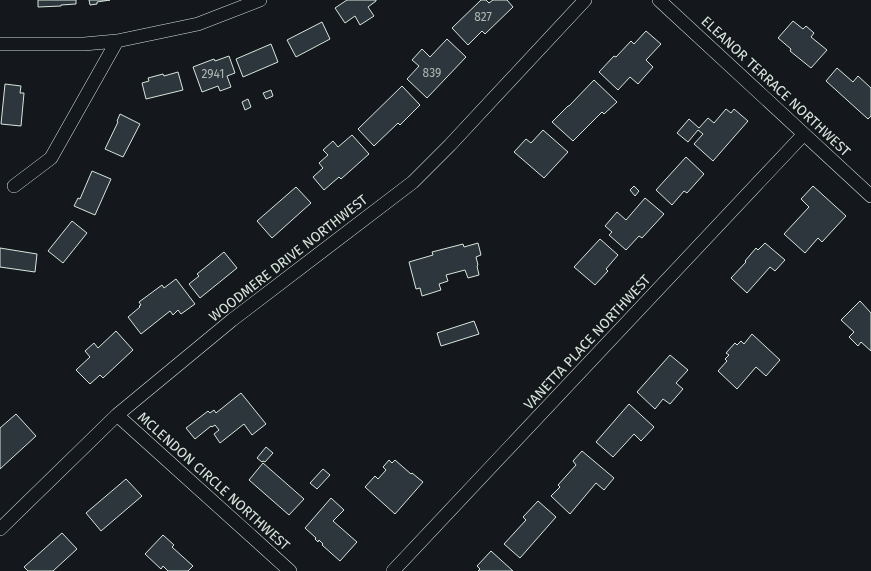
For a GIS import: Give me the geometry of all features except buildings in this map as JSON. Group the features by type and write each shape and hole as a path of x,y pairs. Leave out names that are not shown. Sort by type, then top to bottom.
{"street":[{"path":"0,44 84,44 117,41 198,24 260,0"},
{"name":"WOODMERE DRIVE NORTHWEST","path":"0,530 116,415 232,320 413,182 450,145 585,0"},
{"name":"ELEANOR TERRACE NORTHWEST","path":"660,0 871,196"},
{"path":"14,186 51,158 117,41"},
{"name":"VANETTA PLACE NORTHWEST","path":"393,571 804,134"},
{"name":"MCLENDON CIRCLE NORTHWEST","path":"116,415 290,571"}]}
